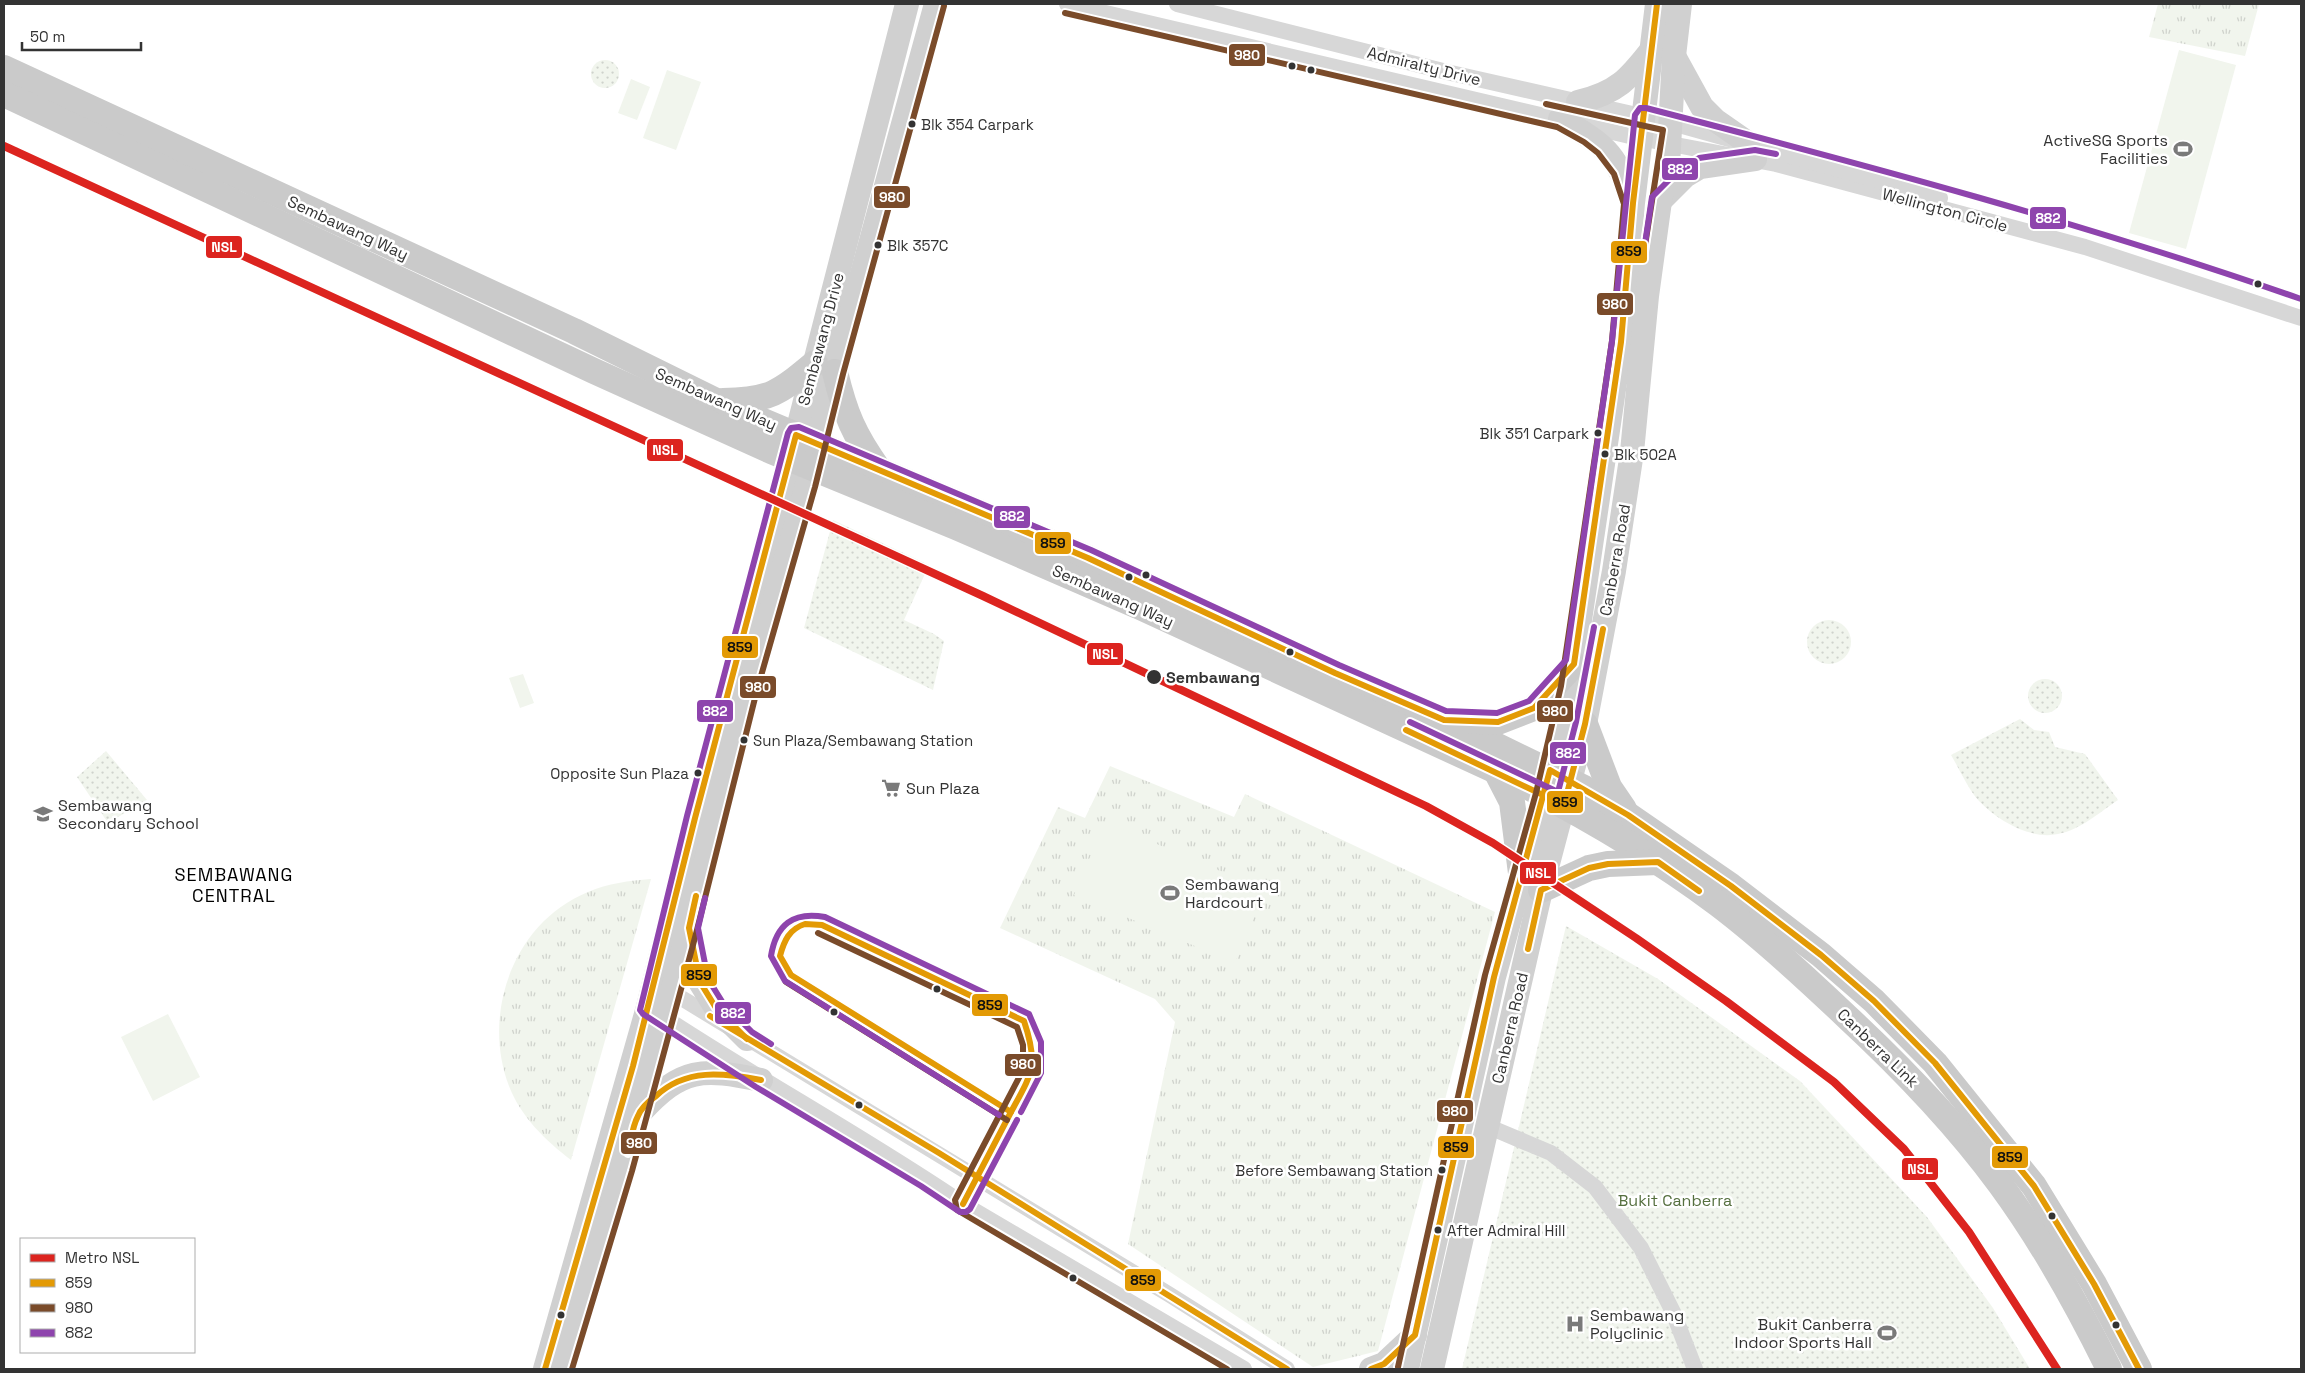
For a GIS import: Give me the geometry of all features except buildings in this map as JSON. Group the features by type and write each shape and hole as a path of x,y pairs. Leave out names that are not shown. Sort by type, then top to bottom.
{"main road":[{"name":"Sembawang Drive","path":"663,986 689,928 749,688 825,367 907,4"},
{"name":"Sembawang Drive","path":"825,367 936,4"},
{"name":"Canberra Road","path":"1407,1369 1494,977 1521,873 1585,724 1614,571 1632,452 1647,296 1660,201 1668,166 1671,133 1658,4"},
{"name":"Canberra Road","path":"1432,1369 1541,890 1621,342 1642,127 1680,4"},
{"path":"1578,102 1598,97 1620,86 1664,51 1702,107 1714,120 1752,151"},
{"name":"Sembawang Way","path":"4,68 574,332 718,402 804,452 956,527 1138,606 1496,771 1557,787"},
{"name":"Sembawang Way","path":"4,94 594,371 804,452 880,472 980,511 1088,558 1335,673 1444,720 1557,787"},
{"path":"1560,119 1589,135 1604,147 1622,170 1634,203"},
{"path":"1660,201 1685,176 1700,167 1752,151"},
{"path":"574,332 595,352 598,366 594,371"},
{"path":"718,402 758,400 775,394 825,367 851,426 880,472"},
{"name":"Sembawang Drive","path":"545,1369 656,1012 663,986 695,818 804,452"},
{"path":"1444,720 1498,722 1534,708 1574,664"},
{"path":"1585,724 1609,787 1628,815"},
{"path":"1496,771 1512,802 1521,873"},
{"name":"Canberra Link","path":"1557,787 1628,815 1730,886 1821,955 1874,1001 1936,1063 2034,1186 2094,1284 2139,1369"},
{"name":"Canberra Link","path":"1557,787 1718,904 1788,962 1918,1085 2000,1184 2073,1297 2109,1369"},
{"path":"1541,890 1589,868 1608,864 1658,862"},
{"path":"689,928 700,982 716,1008 747,1039"},
{"name":"Sembawang Drive","path":"563,1369 624,1169 638,1114 656,1012"},
{"path":"638,1114 659,1092 679,1078 704,1073 728,1073 761,1080"},
{"path":"1371,1369 1384,1364 1414,1335"}],"street":[{"name":"Admiralty Drive","path":"1067,4 1560,119 1642,127 1671,133"},
{"name":"Admiralty Drive","path":"1177,4 1451,73 1578,102 1642,127"},
{"name":"Wellington Circle","path":"1671,133 1752,151 2088,238 2301,308"},
{"name":"Wellington Circle","path":"1752,151 2085,247 2301,318"},
{"path":"663,986 747,1039 939,1153 1287,1369"},
{"path":"656,1012 761,1080 926,1179 963,1204 1244,1369"},
{"path":"1487,1126 1551,1153 1595,1187 1641,1248 1673,1312 1695,1369"}],"green space":[{"path":"2158,4 2259,4 2245,56 2149,37"},
{"name":"ActiveSG Sports Facilities","path":"2179,50 2236,65 2186,249 2129,233"},
{"path":"605,60 615,64 619,74 615,84 605,88 595,84 591,74 595,64"},
{"path":"667,70 701,82 676,150 643,138"},
{"path":"631,79 650,87 637,120 618,113"},
{"path":"833,520 929,565 904,620 934,634 944,641 933,690 804,628"},
{"path":"1829,620 1841,624 1847,630 1851,642 1847,654 1841,660 1829,664 1817,660 1811,654 1807,642 1811,630 1817,624"},
{"path":"523,674 534,703 520,708 509,678"},
{"path":"2045,679 2052,680 2057,684 2061,689 2061,703 2057,708 2052,712 2045,713 2038,712 2033,708 2029,703 2028,696 2029,689 2033,684 2038,680"},
{"path":"2020,719 2034,730 2049,732 2055,747 2085,754 2118,800 2074,829 2048,835 2037,834 2016,827 2005,822 1987,808 1971,791 1951,755"},
{"path":"106,751 147,800 108,823 77,777"},
{"path":"1110,766 1234,817 1245,794 1495,912 1378,1351 1313,1367 1128,1244 1175,1022 1155,999 1000,928 1058,807 1085,818"},
{"name":"Sembawang Hardcourt","path":"1105,822 1265,890 1235,963 1074,895"},
{"path":"651,879 571,1160 552,1144 527,1118 509,1086 501,1058 499,1029 502,1000 510,973 523,947 540,925 562,906 603,886"},
{"name":"Bukit Canberra","path":"1566,926 1658,979 1800,1081 1927,1217 1993,1308 2030,1369 1462,1369"},
{"path":"168,1014 200,1077 153,1101 121,1037"}],"metro line":[{"name":"NSL","path":"4,146 983,596 1426,806 1493,843 1636,938 1726,1001 1834,1082 1904,1149 1969,1232 2057,1369"}],"transit line":[{"name":"859","path":"545,1369 633,1066 695,818 796,435 1088,558 1335,673 1444,720 1498,722 1534,708 1574,664 1621,342 1633,203 1657,4"},
{"name":"980","path":"572,1369 632,1171 697,930 757,690 815,487 843,374 944,6"},
{"name":"980","path":"1065,13 1557,127 1584,142 1598,153 1614,174 1624,204 1612,341 1561,686 1536,793 1485,975 1398,1367"},
{"name":"980","path":"1546,104 1663,130 1644,252"},
{"name":"882","path":"1017,1120 970,1209 966,1212 960,1212 921,1186 756,1087 643,1014 640,1010 687,816 788,433 791,428 799,427 1091,550 1339,665 1446,711 1497,713 1529,701 1566,660 1612,341 1635,115 1640,108 1729,129 1976,197 2139,246 2301,299"},
{"name":"882","path":"1643,257 1652,197 1680,169 1699,158 1755,150 1776,154"},
{"name":"882","path":"1410,722 1558,792 1576,722 1594,627"},
{"name":"859","path":"1406,730 1564,805 1585,724 1603,629"},
{"name":"859","path":"1371,1369 1384,1364 1415,1335 1494,977 1550,770 1628,815 1731,886 1821,955 1874,1001 1935,1063 2034,1186 2094,1284 2139,1369"},
{"name":"859","path":"1528,949 1541,890 1589,868 1608,864 1658,862 1699,891"},
{"name":"859","path":"696,896 689,928 700,982 716,1008 747,1039"},
{"name":"882","path":"705,898 698,928 708,979 723,1003 752,1032 771,1044"},
{"name":"882","path":"999,1115 785,981 771,956 773,945 782,928 795,919 804,916 825,917 1029,1014 1041,1042 1041,1073 1021,1112"},
{"name":"859","path":"805,924 822,925 1024,1021 1031,1049 1031,1069 1024,1088 1011,1112 791,975 780,956 783,945 791,932 805,924"},
{"name":"980","path":"818,933 1017,1027 1023,1045 1023,1070 955,1200 957,1210 1227,1369"},
{"name":"980","path":"786,982 1007,1120"},
{"name":"859","path":"710,1016 939,1153 1287,1369"},
{"name":"859","path":"628,1153 633,1129 639,1113 648,1102 668,1087 692,1077 706,1075 761,1080"},
{"name":"859","path":"963,1204 1011,1112"}],"place":[{"name":"Blk 354 Carpark","path":"912,124"},
{"name":"ActiveSG Sports Facilities","path":"2183,149"},
{"name":"Blk 357C","path":"878,245"},
{"name":"Blk 351 Carpark","path":"1598,433"},
{"name":"Blk 502A","path":"1605,454"},
{"name":"Sembawang","path":"1154,677"},
{"name":"Sun Plaza/Sembawang Station","path":"744,740"},
{"name":"Opposite Sun Plaza","path":"698,773"},
{"name":"Sun Plaza","path":"891,788"},
{"name":"Sembawang Secondary School","path":"43,814"},
{"name":"Sembawang Hardcourt","path":"1170,893"},
{"name":"Before Sembawang Station","path":"1442,1170"},
{"name":"After Admiral Hill","path":"1438,1230"},
{"name":"Sembawang Polyclinic","path":"1575,1324"},
{"name":"Bukit Canberra Indoor Sports Hall","path":"1887,1333"}],"district":[{"name":"SEMBAWANG CENTRAL","path":"234,884"}]}
